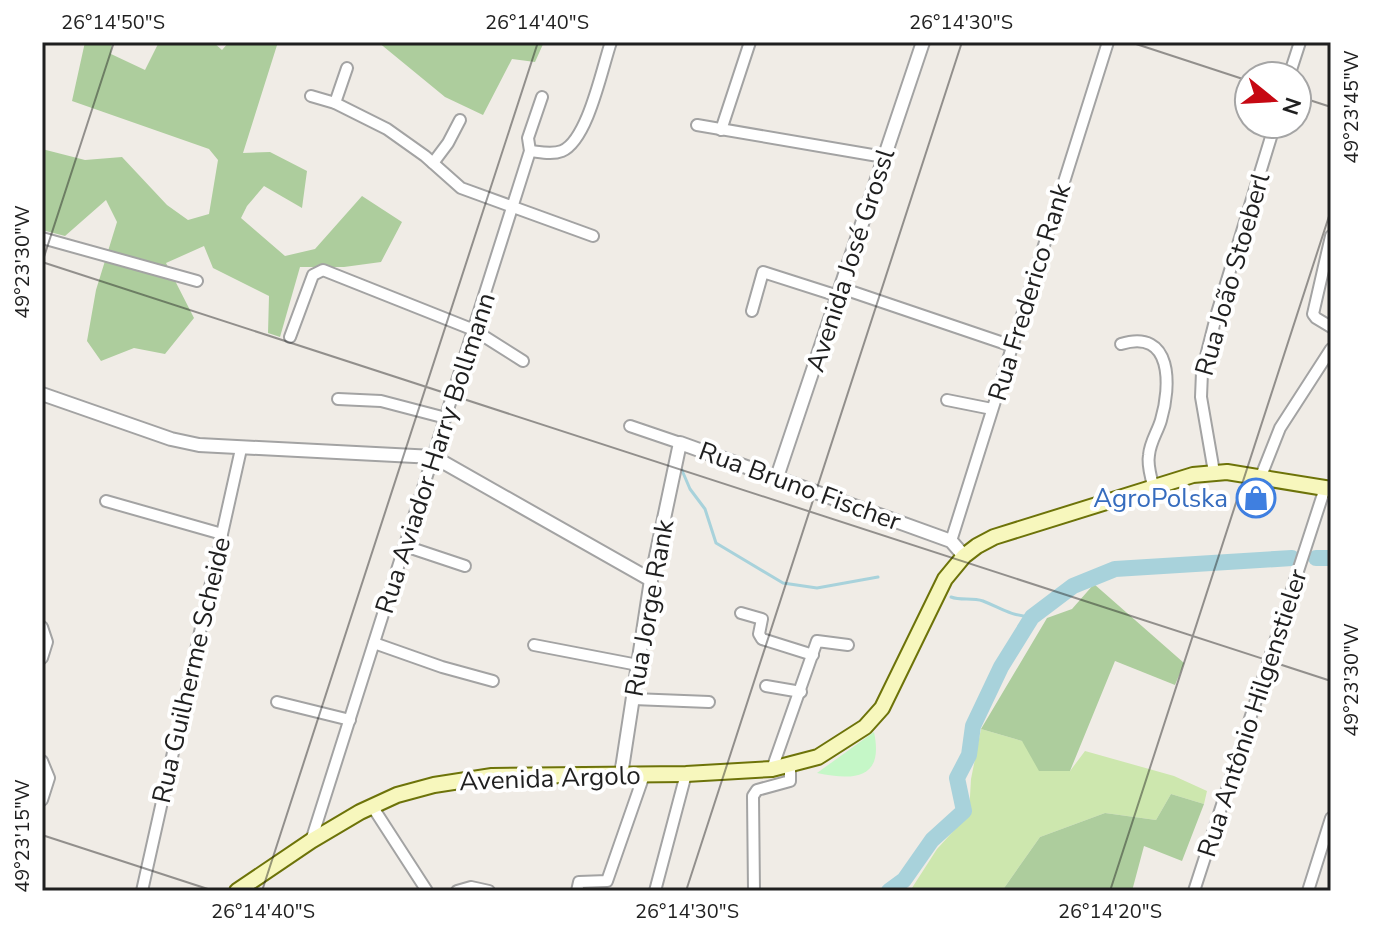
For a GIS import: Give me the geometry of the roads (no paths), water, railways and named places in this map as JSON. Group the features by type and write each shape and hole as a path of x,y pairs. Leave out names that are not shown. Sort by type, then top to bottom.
{"main road":[{"path":"964,556 994,537 1153,486 1214,472 1261,476 1328,489"},
{"name":"Avenida Argolo","path":"237,891 337,824 414,790 474,778 686,774 772,769 828,752 876,716 899,677 941,587 964,556"}],"street":[{"path":"530,151 560,151 575,140 588,114 611,42"},
{"path":"721,130 750,42"},
{"name":"Avenida José Grossl","path":"777,477 923,42"},
{"name":"Rua Frederico Rank","path":"951,541 1108,42"},
{"path":"335,103 347,68"},
{"path":"311,96 335,103 387,129 461,188 593,236"},
{"name":"Rua Aviador Harry Bollmann","path":"311,841 530,151 528,138 542,97"},
{"path":"433,163 460,120"},
{"path":"697,125 884,157"},
{"name":"Rua João Stoeberl","path":"1214,472 1201,397 1202,372 1270,140"},
{"path":"1331,236 1313,314 1331,327"},
{"path":"42,238 197,281"},
{"path":"290,337 313,275 323,270 474,330 523,361"},
{"path":"752,311 763,272 839,292 1012,346"},
{"path":"1121,344 1136,341 1148,343 1158,350 1166,367 1164,408 1149,453 1153,486"},
{"path":"1261,476 1276,436 1331,349"},
{"path":"42,394 171,439 202,446 434,457 651,580"},
{"path":"338,399 381,401 446,418"},
{"path":"947,400 992,409"},
{"name":"Rua Bruno Fischer","path":"630,426 951,541 964,556"},
{"name":"Rua Jorge Rank","path":"621,775 651,580 680,443"},
{"name":"Rua Guilherme Scheide","path":"142,891 241,449"},
{"name":"Rua Antônio Hilgenstieler","path":"1194,891 1328,489"},
{"path":"106,501 222,534"},
{"path":"405,546 465,566"},
{"path":"741,613 762,619 759,634 762,639 813,655"},
{"path":"42,627 47,642 42,658"},
{"path":"772,769 817,641 848,645"},
{"path":"374,643 493,681"},
{"path":"534,645 638,665"},
{"path":"766,686 801,692"},
{"path":"633,699 709,702"},
{"path":"277,702 350,720"},
{"path":"42,761 49,778 42,800"},
{"path":"754,891 753,796 757,790 790,781 793,765"},
{"path":"655,891 686,774"},
{"path":"577,891 579,882 607,881 644,775"},
{"path":"372,806 427,891"},
{"path":"321,808 337,824"},
{"path":"1308,891 1331,818"},
{"path":"457,891 471,887 489,891"}],"waterway":[{"path":"681,468 690,489 705,509 716,543 783,583 817,588 878,577"},
{"path":"889,891 904,880 932,840 964,811 957,778 969,755 973,726 1001,667 1032,617 1073,586 1115,569 1292,558"},
{"path":"1316,558 1331,558"},
{"path":"951,597 979,600 1011,613 1032,617"}],"place":[{"name":"AgroPolska","path":"1256,498"}]}
